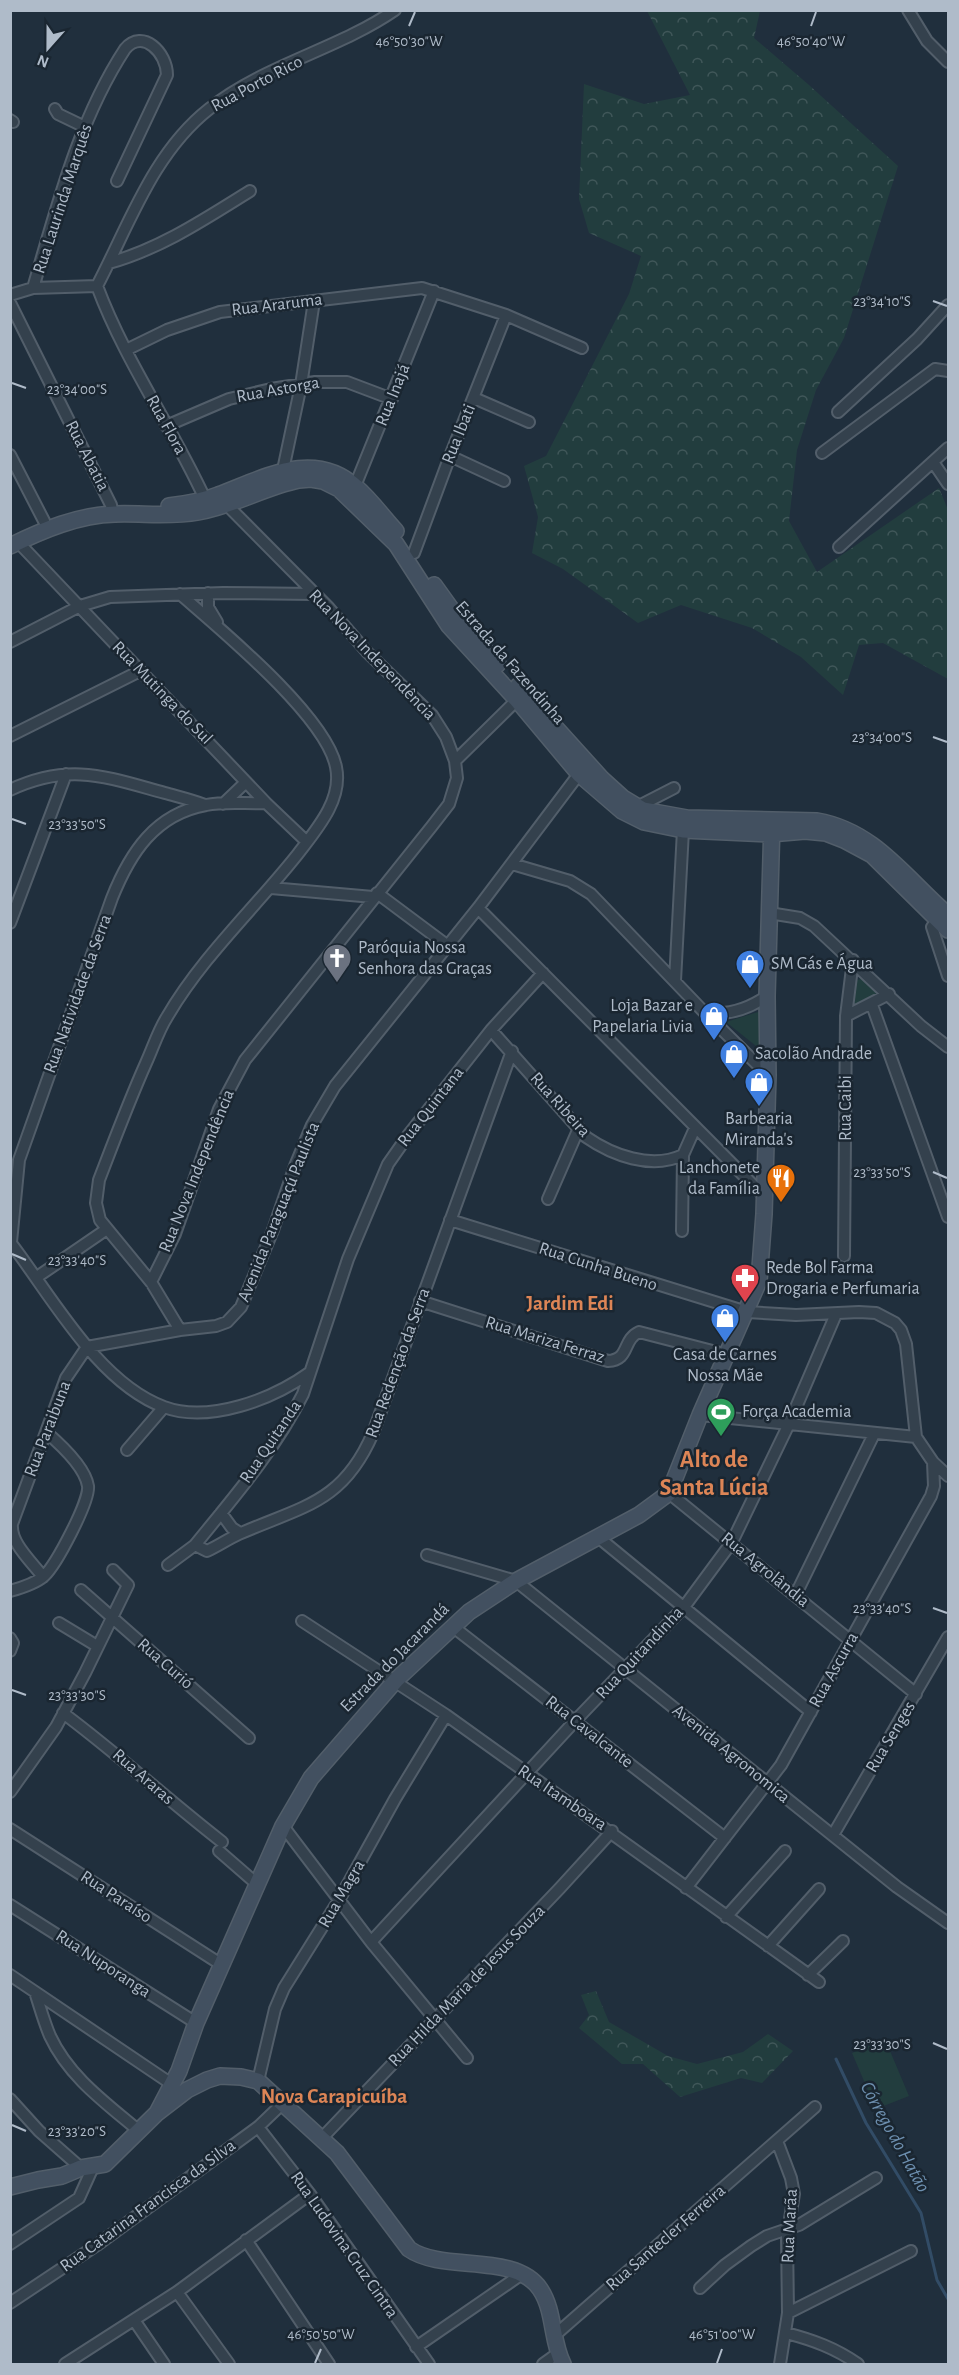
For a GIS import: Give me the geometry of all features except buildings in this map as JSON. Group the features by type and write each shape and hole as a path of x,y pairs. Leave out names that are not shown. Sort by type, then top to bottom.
{"main road":[{"name":"Estrada da Fazendinha","path":"13,541 112,509 171,515 206,510 216,500 283,470 301,468 327,471 351,490 414,553 457,617 583,768 637,807 672,817 771,828"},
{"name":"Estrada da Fazendinha","path":"13,541 44,521 78,510 163,506 216,500 310,479 351,490 396,544 449,626 517,700 633,818 683,830 771,828 817,821 835,825 875,846 894,861 943,915 948,930"},
{"path":"669,1493 700,1415 759,1281 768,1075 767,996 771,828"},
{"name":"Estrada do Jacarandá","path":"157,2113 173,2085 196,2023 283,1826 311,1778 396,1680 452,1626 516,1581 639,1515 669,1493"},
{"name":"Estrada do Jacarandá","path":"10,2187 105,2164 174,2099 207,2080 232,2076 258,2081"},
{"path":"258,2081 337,2153 403,2241 415,2253 433,2259 505,2269 522,2274 531,2280 542,2292 548,2306 560,2359"}],"street":[{"name":"Rua Porto Rico","path":"97,286 152,177 177,139 194,122 210,108 239,90 356,34 395,10"},
{"path":"908,10 927,41 948,62"},
{"name":"Rua Laurinda Marquês","path":"33,288 72,158 85,127 119,59 129,44 146,43 159,50 167,65 167,75 117,181"},
{"path":"55,109 58,114 85,127"},
{"path":"109,263 165,241 196,225 250,191"},
{"path":"10,295 33,288 97,286"},
{"name":"Rua Flora","path":"97,286 105,308 166,426 192,470 216,500"},
{"name":"Rua Araruma","path":"126,350 167,330 220,312 412,288 434,291 506,315 582,348"},
{"name":"Rua Inajá","path":"351,490 392,399 434,291"},
{"path":"283,470 301,385 314,301"},
{"name":"Rua Abatia","path":"10,303 112,509"},
{"path":"838,412 917,339 948,305"},
{"name":"Rua Ibati","path":"414,553 506,315"},
{"path":"822,453 935,369 948,371"},
{"name":"Rua Astorga","path":"166,426 229,399 271,389 334,381 347,382 392,399"},
{"path":"474,398 530,422"},
{"path":"838,547 948,448"},
{"path":"10,455 44,521"},
{"path":"450,456 504,481"},
{"path":"933,462 948,484"},
{"name":"Rua Nova Independência","path":"151,1282 175,1234 219,1109 245,1060 449,804 457,778 455,761 446,737 432,716 367,652 301,581 216,500"},
{"name":"Rua Mutinga do Sul","path":"13,541 80,606 266,803 307,842"},
{"path":"291,594 301,581"},
{"path":"10,642 80,606 110,597 208,593 314,594"},
{"path":"208,593 208,607 221,627"},
{"path":"180,1330 151,1282 107,1229 97,1212 99,1180 166,1018 211,955 271,888 307,842 324,817 334,796 338,778 334,757 328,743 294,702 221,627 184,594"},
{"path":"10,736 140,671"},
{"path":"455,761 517,700"},
{"name":"Avenida Paraguaçú Paulista","path":"87,1347 227,1322 242,1307 273,1230 295,1166 318,1114 335,1086 478,908 583,768"},
{"path":"10,923 66,774"},
{"path":"10,790 41,777 94,774 205,805"},
{"path":"223,804 246,782"},
{"path":"637,807 674,788"},
{"path":"165,793 173,801 179,815"},
{"name":"Rua Natividade da Serra","path":"11,1242 19,1160 117,886 130,857 141,842 158,827 179,815 205,805 266,803"},
{"path":"675,981 683,830"},
{"path":"512,864 570,882 591,894 768,1075"},
{"path":"271,888 375,895 448,946"},
{"path":"478,908 764,1196"},
{"path":"769,913 800,918 814,926 921,1026 948,1047"},
{"path":"943,915 932,927 948,976"},
{"name":"Rua Caibi","path":"844,1256 846,1016 853,960"},
{"name":"Rua Quintana","path":"348,1259 381,1177 395,1151 491,1030 543,973"},
{"path":"846,1016 872,1005 889,994"},
{"path":"704,1012 732,1013 767,996"},
{"path":"872,1005 948,1217"},
{"name":"Rua Ribeira","path":"491,1030 586,1137 599,1146 616,1154 660,1161 669,1161 683,1155"},
{"name":"Rua Redenção da Serra","path":"195,1545 207,1551 240,1533 314,1503 344,1482 359,1462 373,1433 512,1051"},
{"path":"548,1199 579,1128"},
{"path":"682,1231 683,1155 695,1128"},
{"name":"Rua Cunha Bueno","path":"450,1220 747,1312 778,1316 876,1313 895,1323 901,1330 909,1362 916,1437"},
{"path":"37,1276 107,1229"},
{"path":"11,1242 87,1347 110,1372 164,1407 201,1413 221,1411 272,1395 309,1372"},
{"name":"Rua Quitanda","path":"195,1545 267,1454 303,1394 348,1259"},
{"name":"Rua Mariza Ferraz","path":"420,1301 608,1361 619,1360 632,1336 639,1332 728,1354"},
{"name":"Rua Quitandinha","path":"371,1942 575,1720 684,1607 732,1542 788,1426 836,1314"},
{"name":"Rua Paraibuna","path":"43,1577 17,1542 12,1530 14,1518 66,1378 87,1347"},
{"path":"127,1450 164,1407"},
{"path":"700,1415 788,1426 916,1437 933,1462 948,1476"},
{"path":"10,1591 43,1577 80,1515 88,1494 86,1480 81,1472 62,1446 46,1432"},
{"path":"795,1594 874,1434"},
{"name":"Rua Ascurra","path":"686,1888 769,1784 811,1712 931,1496 934,1486 933,1462"},
{"name":"Rua Agrolândia","path":"669,1493 916,1694"},
{"path":"221,1513 232,1528 240,1533"},
{"path":"598,1537 811,1712"},
{"path":"168,1565 195,1545"},
{"path":"427,1555 516,1581"},
{"path":"10,1792 63,1713 128,1585 113,1570"},
{"name":"Avenida Agronomica","path":"516,1581 897,1887 948,1923"},
{"name":"Rua Curió","path":"81,1590 249,1738"},
{"name":"Rua Itamboara","path":"302,1621 340,1647 396,1680 527,1774 612,1831 686,1888 819,1982"},
{"path":"59,1623 97,1646"},
{"name":"Rua Cavalcante","path":"452,1626 725,1838"},
{"name":"Rua Senges","path":"833,1835 948,1637"},
{"path":"10,1638 13,1646 10,1651"},
{"name":"Rua Araras","path":"63,1713 106,1745 183,1811 258,1885"},
{"name":"Rua Magra","path":"258,2081 275,2009 284,1988 339,1900 395,1799 446,1715"},
{"path":"283,1826 371,1942 467,2058"},
{"name":"Rua Paraíso","path":"10,1828 222,1965"},
{"name":"Rua Hilda Maria de Jesus Souza","path":"322,2138 612,1831"},
{"path":"726,1917 785,1851"},
{"path":"768,1946 819,1889"},
{"name":"Rua Nuporanga","path":"10,1905 196,2023"},
{"path":"808,1975 843,1941"},
{"path":"10,1975 173,2085"},
{"path":"35,1992 51,2038 70,2067 90,2090 139,2131"},
{"path":"10,2099 58,2149 87,2168 80,2198 10,2244"},
{"name":"Rua Catarina Francisca da Silva","path":"10,2303 96,2245 258,2127 282,2104"},
{"path":"777,2141 815,2107"},
{"name":"Rua Ludovina Cruz Cintra","path":"258,2127 310,2194 429,2364"},
{"name":"Rua Marãa","path":"777,2141 793,2186 793,2204 788,2228 788,2313 780,2364"},
{"name":"Rua Santecler Ferreira","path":"554,2336 777,2141"},
{"path":"58,2149 63,2166 62,2176"},
{"path":"700,2288 725,2265 751,2246 805,2221 876,2178"},
{"path":"65,2364 177,2292 310,2194"},
{"path":"246,2240 329,2364"},
{"path":"788,2313 911,2251"},
{"path":"416,2347 522,2274"},
{"path":"177,2292 228,2364"},
{"path":"134,2320 164,2364"},
{"path":"786,2334 814,2340 839,2351 858,2364"},
{"path":"543,2364 560,2359"}],"green space":[{"path":"647,11 760,11 754,38 898,166 844,338 816,390 797,450 789,521 817,572 939,488 948,510 948,679 883,643 859,645 843,695 801,657 752,628 681,605 638,623 563,569 532,553 538,517 524,466 546,456 629,294 641,256 589,233 579,199 584,84 644,104 690,95"},
{"path":"866,977 880,991 853,1008 854,981"},
{"path":"761,1011 761,1050 726,1022"},
{"path":"596,1991 609,2022 668,2056 697,2064 743,2052 768,2034 793,2051 762,2083 741,2078 680,2097 643,2064 622,2064 579,2028 589,2015 581,1995"},
{"path":"885,2039 909,2096 876,2109 852,2053"}],"waterway":[{"name":"Córrego do Hatão","path":"836,2059 866,2123 921,2213 937,2280 948,2299"}],"place":[{"name":"Paróquia Nossa Senhora das Graças","path":"337,984"},
{"name":"SM Gás e Água","path":"750,990"},
{"name":"Loja Bazar e Papelaria Livia","path":"714,1042"},
{"name":"Sacolão Andrade","path":"734,1080"},
{"name":"Barbearia Miranda's","path":"759,1108"},
{"name":"Lanchonete da Família","path":"781,1204"},
{"name":"Rede Bol Farma Drogaria e Perfumaria","path":"745,1304"},
{"name":"Casa de Carnes Nossa Mãe","path":"725,1344"},
{"name":"Força Academia","path":"721,1438"}],"district":[{"name":"Jardim Edi","path":"570,1303"},
{"name":"Alto de Santa Lúcia","path":"714,1474"},
{"name":"Nova Carapicuíba","path":"334,2096"}]}
